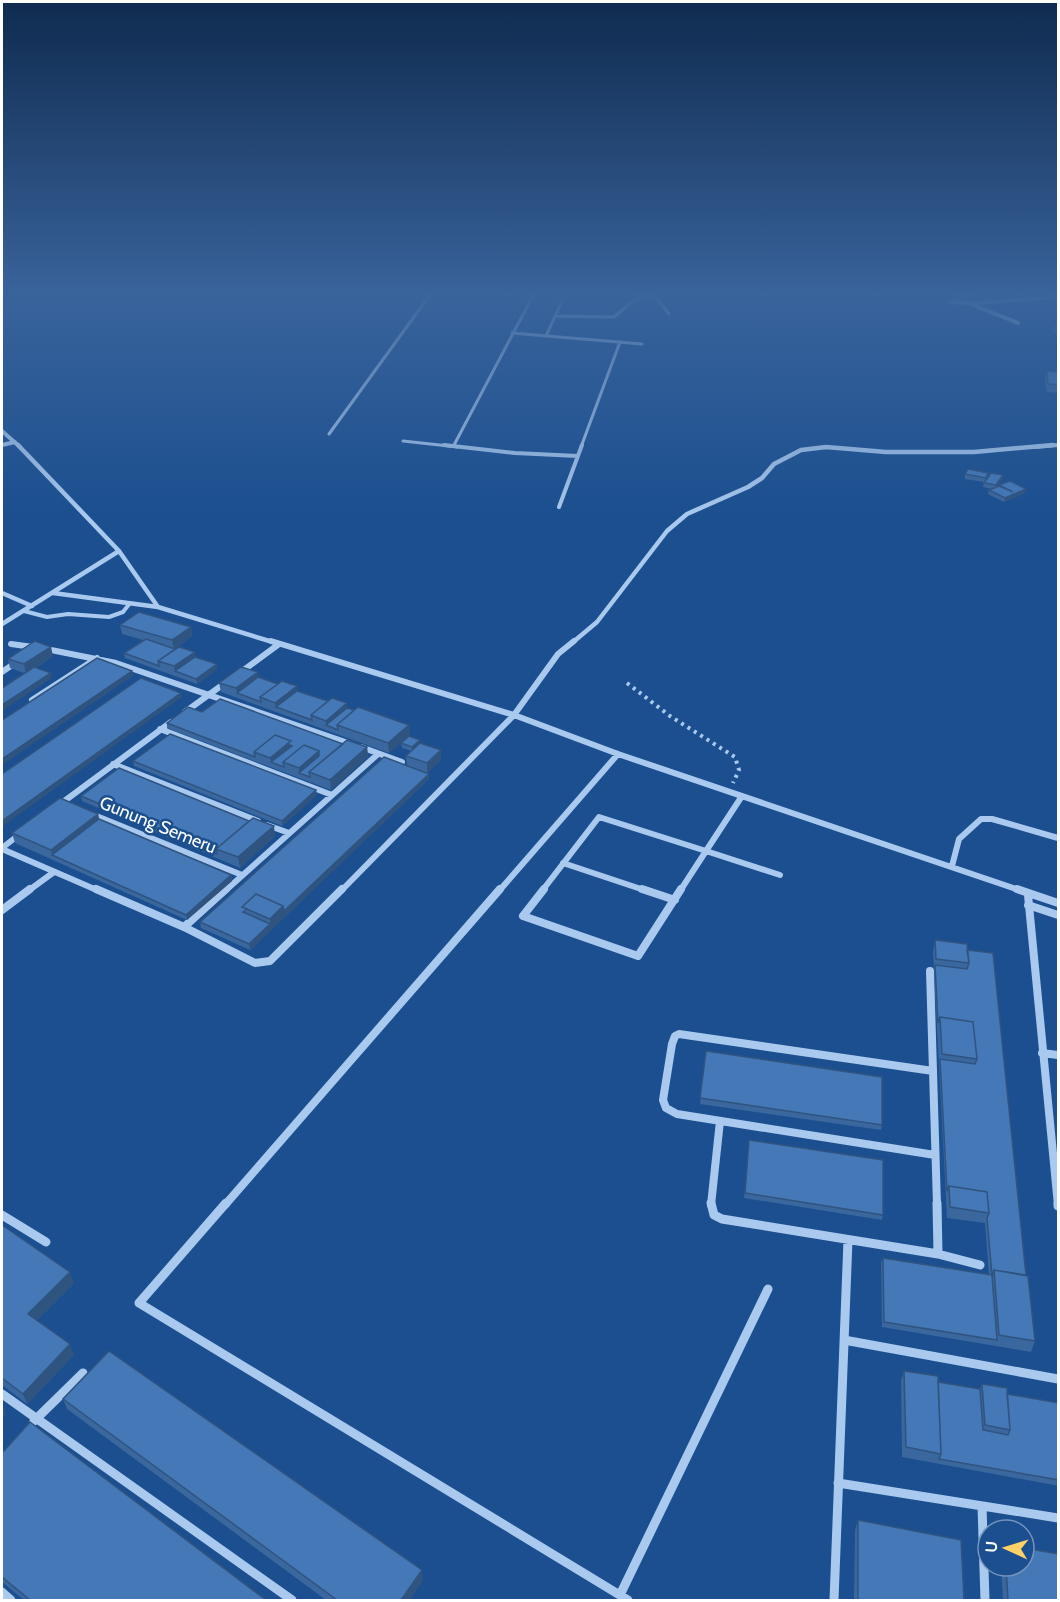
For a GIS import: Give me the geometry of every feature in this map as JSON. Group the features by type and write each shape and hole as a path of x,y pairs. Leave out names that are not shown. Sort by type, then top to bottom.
{"street":[{"path":"2,431 119,551 158,607"},
{"path":"2,445 15,442"},
{"path":"28,829 2,849 184,927 255,963 270,961 514,715 558,654 597,622 674,523 687,514 748,487 786,456 816,447 940,453 1029,449 1059,445"},
{"path":"2,624 119,551"},
{"path":"2,593 32,606"},
{"path":"53,593 158,607 514,715 618,754 952,866 1028,895 1059,903"},
{"path":"11,644 97,658 210,694 402,762"},
{"path":"54,809 65,803 160,729 279,644"},
{"path":"29,654 39,648"},
{"path":"29,702 97,658"},
{"path":"2,672 20,660"},
{"path":"139,682 149,675"},
{"path":"160,729 332,795"},
{"path":"184,927 378,753"},
{"path":"618,754 139,1304 624,1598 768,1289"},
{"path":"113,764 289,833"},
{"path":"742,796 706,851 675,900 638,956 523,916 598,817 706,851 780,874"},
{"name":"Gunung Semeru","path":"89,813 242,875"},
{"path":"952,866 958,839 981,819 992,819 1059,838"},
{"path":"563,863 675,900"},
{"path":"2,910 54,872"},
{"path":"1028,895 1034,928 1042,1053 1059,1206"},
{"path":"1028,905 1059,915"},
{"path":"930,971 938,1254"},
{"path":"933,1071 676,1035 669,1059 663,1100 666,1108 677,1114 935,1155"},
{"path":"1042,1053 1059,1055"},
{"path":"720,1121 711,1208 714,1215 722,1219 938,1254 980,1265"},
{"path":"2,1215 46,1242"},
{"path":"834,1600 848,1240"},
{"path":"844,1340 1059,1379"},
{"path":"32,1424 83,1373"},
{"path":"2,1394 32,1424 291,1600"},
{"path":"838,1483 1059,1518"},
{"path":"982,1506 986,1600"},
{"path":"2,1592 11,1600"}],"lane":[{"path":"329,434 378,367"},
{"path":"454,445 495,367"},
{"path":"559,507 611,367"},
{"path":"404,441 515,453 578,456"},
{"path":"24,611 49,617 68,614 110,617 123,612 130,603"}],"path":[{"path":"627,683 670,716 735,757 740,772 728,791"}],"building":[{"path":"1047,371 1059,372 1059,385 1048,384"},
{"path":"968,469 988,473 986,478 965,474"},
{"path":"991,473 1003,475 996,485 984,483"},
{"path":"1010,481 1026,489 1005,498 989,490 999,486 1013,492 999,485"},
{"path":"139,612 191,627 172,640 120,625"},
{"path":"146,639 175,649 158,661 159,666 124,653"},
{"path":"35,641 51,647 24,664 8,659"},
{"path":"179,647 195,652 174,666 158,661"},
{"path":"195,657 217,664 196,679 175,671"},
{"path":"97,658 132,671 2,759 2,720"},
{"path":"34,667 51,673 2,705 2,688"},
{"path":"241,667 258,672 236,688 219,683"},
{"path":"258,677 278,684 260,697 261,702 237,693"},
{"path":"141,678 181,693 2,821 2,774"},
{"path":"282,681 297,686 275,703 260,697"},
{"path":"297,691 328,701 311,715 312,720 276,707"},
{"path":"332,698 347,703 326,721 311,715"},
{"path":"220,699 343,744 309,772 310,777 299,773 319,756 319,751 304,745 283,762 284,767 271,762 292,746 287,744 291,741 275,735 254,752 255,757 167,723 188,707 202,712"},
{"path":"358,707 409,725 388,743 337,725"},
{"path":"347,708 354,710 337,725 338,730 326,725"},
{"path":"170,734 316,790 282,821 133,761"},
{"path":"275,735 291,741 270,758 254,752"},
{"path":"409,736 420,740 412,747 401,743"},
{"path":"347,740 367,747 330,780 309,772"},
{"path":"420,743 441,750 427,763 406,756"},
{"path":"304,745 319,751 299,768 283,762"},
{"path":"384,757 429,774 284,911 283,906 256,894 242,907 247,909 243,912 270,924 249,944 200,922"},
{"path":"119,768 249,821 216,849 217,854 81,796"},
{"path":"60,798 98,814 51,850 12,833"},
{"path":"253,818 274,826 238,857 216,849"},
{"path":"99,819 231,875 186,915 52,855"},
{"path":"256,894 283,906 270,919 242,907"},
{"path":"935,940 967,944 969,963 936,959"},
{"path":"967,950 993,953 1026,1275 994,1270 992,1275 987,1192 949,1186 947,1191 940,1059 975,1064 977,1059 973,1022 940,1017 938,1023 935,965 967,969 969,963"},
{"path":"940,1017 973,1022 977,1059 942,1054"},
{"path":"706,1051 882,1077 882,1125 700,1098"},
{"path":"749,1140 883,1160 883,1215 745,1193"},
{"path":"949,1186 987,1192 989,1213 950,1207"},
{"path":"2,1225 70,1272 28,1314 70,1344 23,1394 2,1378"},
{"path":"883,1258 992,1275 997,1340 884,1322"},
{"path":"994,1270 1028,1276 1035,1341 999,1335"},
{"path":"109,1351 422,1570 401,1600 337,1600 63,1399"},
{"path":"904,1371 938,1376 941,1454 906,1447"},
{"path":"938,1382 980,1389 983,1430 1008,1435 1010,1430 1007,1394 1059,1403 1059,1480 939,1459 941,1454"},
{"path":"982,1384 1007,1388 1010,1430 985,1425"},
{"path":"30,1422 266,1600 30,1600 2,1577 2,1453"},
{"path":"858,1520 961,1540 964,1600 858,1600"},
{"path":"1036,1550 1059,1554 1059,1600 1008,1600 1007,1578 1036,1578"}]}
